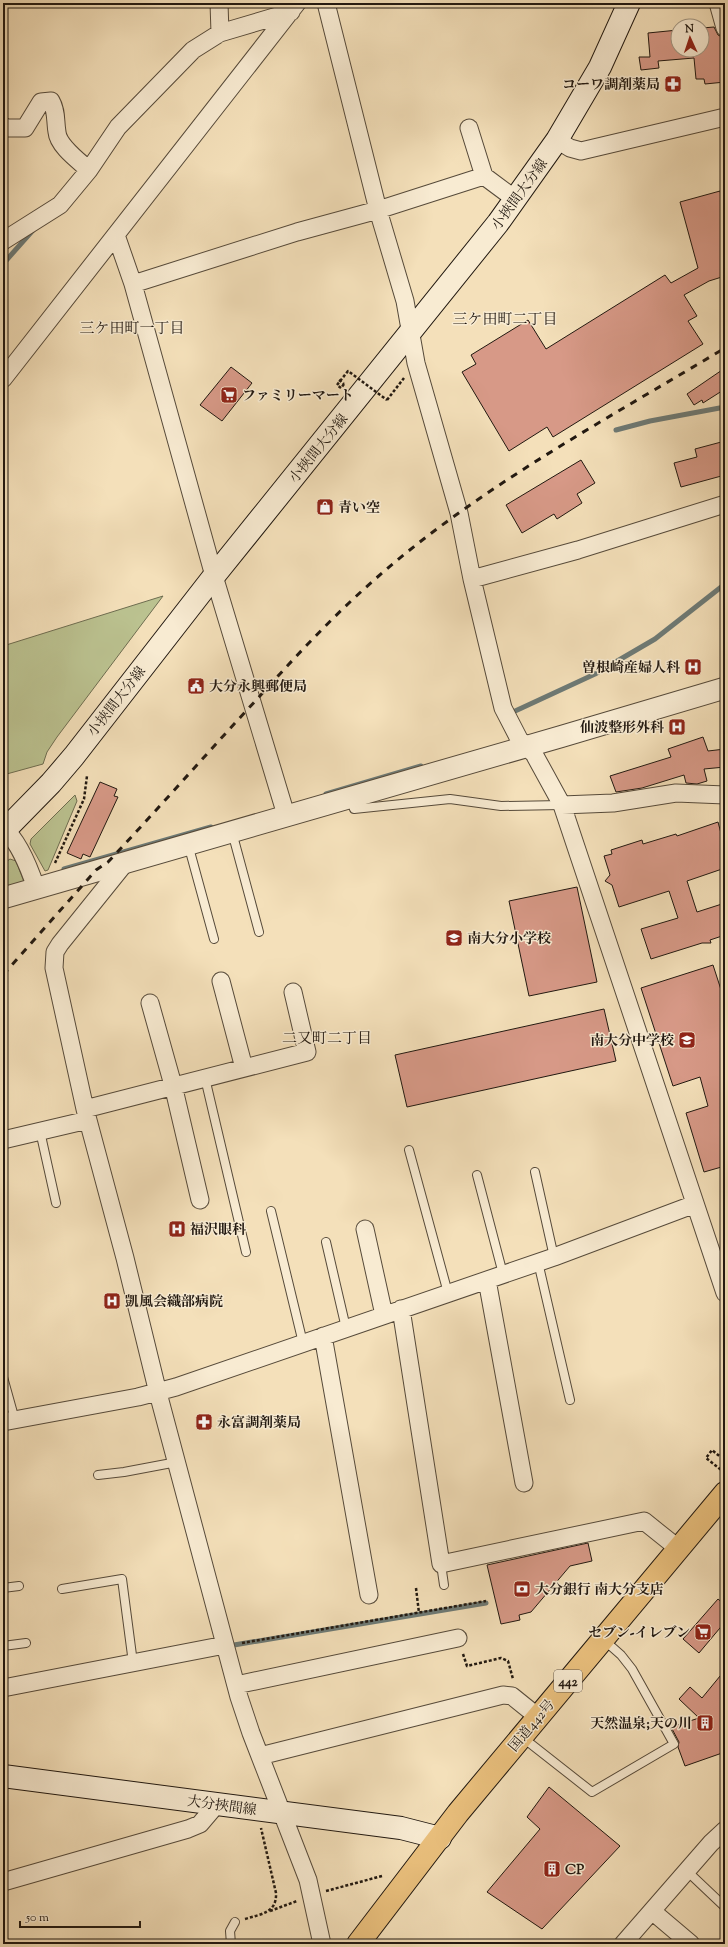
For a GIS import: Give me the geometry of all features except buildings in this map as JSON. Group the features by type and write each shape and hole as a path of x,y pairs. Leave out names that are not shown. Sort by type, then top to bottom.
{"highway":[{"name":"国道442号","path":"358,1944 440,1838 522,1736 725,1493"}],"main road":[{"name":"小挾間大分線","path":"4,830 51,783 74,756 214,576 411,332 515,199 557,140 600,67 629,3"},
{"name":"大分挾間線","path":"3,1776 401,1828 440,1838"}],"street":[{"path":"219,3 220,33"},
{"path":"326,3 378,210 405,302 416,363 459,513 472,579 503,708 519,739 534,754 562,805 725,1293"},
{"path":"718,3 725,28"},
{"path":"3,242 60,205 89,170 118,127 193,50 220,33 294,7"},
{"path":"3,379 294,7"},
{"path":"3,126 6,128 25,128 41,102 51,101 56,108 57,134 71,155 89,170"},
{"path":"557,140 570,148 581,151 725,117"},
{"path":"469,128 484,176 515,199"},
{"path":"133,284 298,232 378,210 484,176"},
{"path":"116,235 133,284 214,576 286,815"},
{"path":"472,579 578,550 725,504"},
{"path":"3,898 286,815 527,747 725,688"},
{"path":"562,805 613,802 676,793 725,795"},
{"path":"4,830 21,854 36,888"},
{"path":"126,862 60,944 55,952 54,968 87,1114 125,1258 158,1393 225,1646 246,1721 283,1813 310,1888 322,1944"},
{"path":"221,982 244,1068"},
{"path":"3,1140 40,1131 173,1085 307,1052 293,992"},
{"path":"150,1003 173,1085 200,1200"},
{"path":"9,1421 158,1393 554,1257 695,1204"},
{"path":"365,1229 384,1315"},
{"path":"487,1280 524,1483"},
{"path":"401,1309 441,1564 644,1521 679,1549"},
{"path":"322,1336 369,1595"},
{"path":"236,1685 458,1638"},
{"path":"3,1688 225,1646"},
{"path":"260,1756 503,1695 512,1696 538,1717"},
{"path":"3,1882 188,1829 203,1821 217,1804"},
{"path":"623,1944 725,1830"},
{"path":"652,1911 691,1944"}],"lane":[{"path":"349,797 354,809 450,799 501,806 562,805"},
{"path":"232,831 259,932"},
{"path":"188,844 214,939"},
{"path":"205,1078 246,1252"},
{"path":"40,1131 56,1204"},
{"path":"409,1150 448,1293"},
{"path":"535,1172 554,1257"},
{"path":"477,1175 503,1274"},
{"path":"270,1211 303,1343"},
{"path":"326,1242 346,1328"},
{"path":"538,1262 570,1400"},
{"path":"3,1377 9,1421"},
{"path":"98,1475 124,1472 177,1462"},
{"path":"441,1564 444,1584"},
{"path":"62,1589 122,1580 133,1663"},
{"path":"3,1588 19,1586"},
{"path":"522,1736 592,1792 674,1744 632,1669 621,1655 603,1640"},
{"path":"3,1646 26,1643"},
{"path":"687,1871 725,1907"},
{"path":"231,1944 230,1931 235,1922"}],"path":[{"path":"339,380 344,384 341,388 337,384 348,371 387,400 403,379"},
{"path":"54,865 84,799 87,776"},
{"path":"723,1459 712,1450 706,1458 725,1473"},
{"path":"416,1588 419,1613"},
{"path":"225,1646 486,1601"},
{"path":"458,1638 467,1666 501,1658 508,1661 519,1702"},
{"path":"235,1922 269,1912 276,1902 276,1893 257,1810"}],"green space":[{"path":"163,596 57,737 47,752 43,764 3,775 3,646"},
{"path":"75,795 77,801 48,870 45,871 30,844 31,839"},
{"path":"10,859 16,861 24,882 3,890 3,864"}],"waterway":[{"path":"3,264 34,229"},
{"path":"616,430 650,421 725,407"},
{"path":"513,712 595,674 655,639 725,584"},
{"path":"326,794 421,766"},
{"path":"64,869 211,827"},
{"path":"234,1645 486,1603"}],"railway":[{"path":"3,975 96,870 108,862 300,652 328,623 373,581 413,547 499,486 543,457 725,348"}],"place":[{"name":"コーワ調剤薬局","path":"673,84"},
{"name":"ファミリーマート","path":"229,395"},
{"name":"青い空","path":"325,507"},
{"name":"曽根崎産婦人科","path":"693,667"},
{"name":"大分永興郵便局","path":"196,686"},
{"name":"仙波整形外科","path":"677,727"},
{"name":"南大分小学校","path":"454,938"},
{"name":"南大分中学校","path":"687,1040"},
{"name":"福沢眼科","path":"177,1229"},
{"name":"凱風会織部病院","path":"112,1301"},
{"name":"永富調剤薬局","path":"204,1422"},
{"name":"大分銀行 南大分支店","path":"522,1589"},
{"name":"セブン-イレブン","path":"703,1632"},
{"name":"天然温泉;天の川","path":"705,1723"},
{"name":"CP","path":"552,1869"}],"district":[{"name":"三ケ田町二丁目","path":"505,319"},
{"name":"三ケ田町一丁目","path":"132,328"},
{"name":"二又町二丁目","path":"327,1038"}]}
